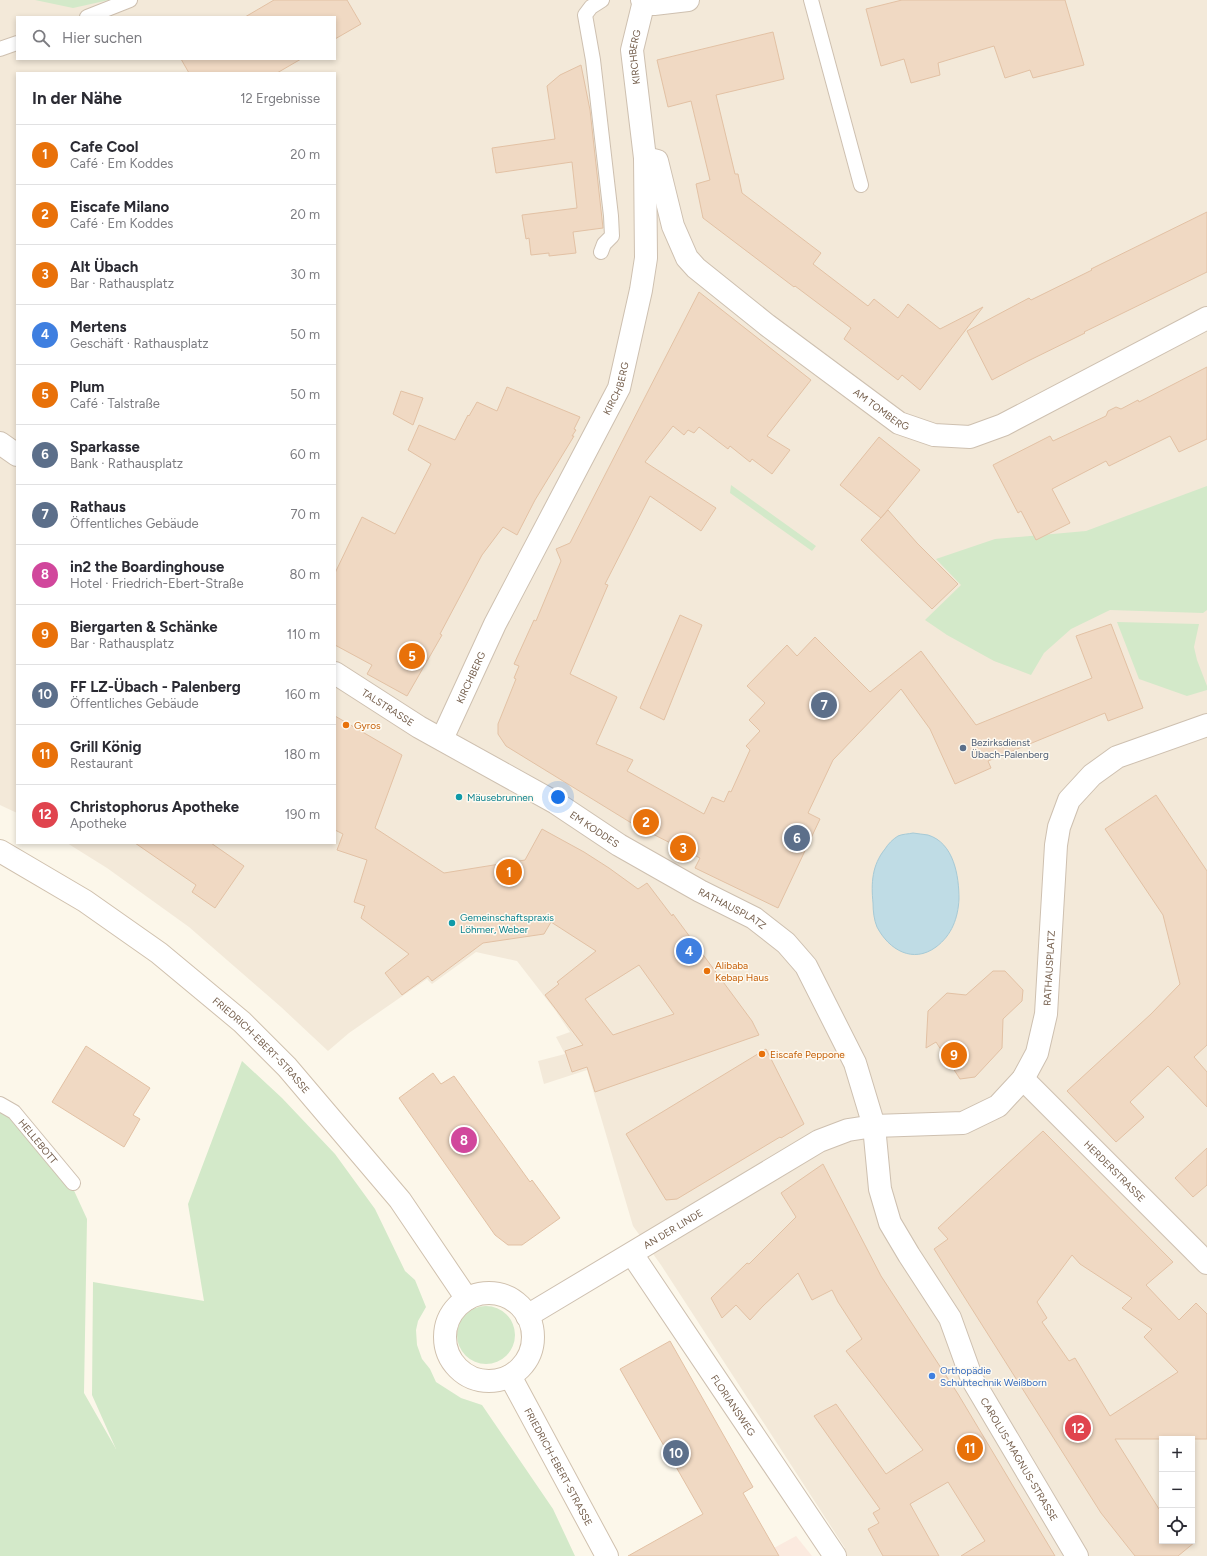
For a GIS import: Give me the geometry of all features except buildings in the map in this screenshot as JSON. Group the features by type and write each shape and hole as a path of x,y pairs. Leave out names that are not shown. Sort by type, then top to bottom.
{"street":[{"path":"643,1 662,4 688,0"},
{"name":"KIRCHBERG","path":"442,739 495,624 620,388 641,290 646,258 645,158 632,50 643,1"},
{"name":"AM TOMBERG","path":"645,158 656,161 673,226 687,258 696,268 899,423 934,435 970,437 1003,425 1207,318"},
{"path":"0,443 16,454"},
{"name":"TALSTRASSE","path":"336,674 419,727 442,739"},
{"name":"RATHAUSPLATZ","path":"819,1141 848,1130 874,1126 963,1123 998,1106 1023,1079 1037,1053 1046,1014 1056,846 1059,827 1069,800 1092,775 1117,757 1207,725"},
{"name":"EM KODDES","path":"442,739 556,804 618,845 665,872"},
{"name":"FRIEDRICH-EBERT-STRASSE","path":"0,851 85,901 159,953 242,1022 287,1067 400,1200 467,1299"},
{"name":"RATHAUSPLATZ","path":"665,872 754,918 786,943 806,966 856,1063 874,1126 880,1189 890,1223 909,1255"},
{"name":"HERDERSTRASSE","path":"1023,1079 1207,1263"},
{"name":"AN DER LINDE","path":"527,1316 819,1141"},
{"name":"FLORIANSWEG","path":"632,1254 835,1556"},
{"name":"CAROLUS-MAGNUS-STRASSE","path":"909,1255 950,1318 972,1379 1077,1556"},
{"path":"483,1293 501,1294 516,1302 527,1316 533,1332 532,1350 524,1365 510,1376 494,1382 476,1380 461,1372 454,1366 444,1343 446,1325 454,1310 467,1299 483,1293"},
{"name":"FRIEDRICH-EBERT-STRASSE","path":"510,1376 607,1556"}],"lane":[{"path":"90,16 130,0"},
{"path":"601,252 604,244 612,236 612,216 593,60 585,15 591,6 602,0"},
{"path":"811,0 861,185"},
{"path":"0,50 16,43"},
{"name":"HELLEBOTT","path":"0,1104 14,1112 73,1183"}],"shaded area":[{"path":"0,0 1207,0 1207,1556 833,1556 845,1548 661,1265 633,1226 587,1070 544,1084 538,1061 565,1054 556,1037 570,1032 517,961 476,952 432,984 427,979 349,1033 328,1051 281,1007 189,927 107,868 69,844 336,844 336,72 16,72 16,813 0,805"},
{"path":"796,1536 812,1556 759,1556"}],"green space":[{"path":"35,0 109,0 73,8"},
{"path":"731,485 816,546 812,551 730,493"},
{"path":"1207,486 1207,610 1203,613 1110,610 1071,629 1044,653 1031,675 994,661 947,635 925,620 961,585 936,559 995,539 1086,531"},
{"path":"1117,622 1199,624 1194,647 1207,690 1187,696 1139,679"},
{"path":"242,1061 282,1098 335,1154 375,1209 405,1271 415,1280 426,1307 418,1321 416,1330 417,1345 422,1359 430,1369 436,1382 461,1398 482,1405 553,1509 575,1556 0,1556 0,1109 10,1115 71,1184 87,1219 84,1393 116,1449 92,1395 93,1282 204,1301 188,1204"},
{"path":"486,1306 502,1311 510,1319 515,1335 510,1351 502,1359 486,1364 470,1359 462,1351 457,1335 462,1319 470,1311"}],"water":[{"path":"913,833 928,835 937,839 944,845 953,861 959,890 956,919 950,932 936,947 919,954 902,952 895,948 882,935 875,921 872,896 873,874 877,861 889,843 896,837"}],"place":[{"name":"Plum","path":"412,656"},
{"name":"Rathaus","path":"824,705"},
{"name":"Gyros","path":"346,725"},
{"name":"Bezirksdienst Übach-Palenberg","path":"963,748"},
{"name":"Mäusebrunnen","path":"459,797"},
{"name":"Eiscafe Milano","path":"646,822"},
{"name":"Sparkasse","path":"797,838"},
{"name":"Alt Übach","path":"683,848"},
{"name":"Cafe Cool","path":"509,872"},
{"name":"Gemeinschaftspraxis Löhmer, Weber","path":"452,923"},
{"name":"Mertens","path":"689,951"},
{"name":"Alibaba Kebap Haus","path":"707,971"},
{"name":"Eiscafe Peppone","path":"762,1054"},
{"name":"Biergarten & Schänke","path":"954,1055"},
{"name":"in2 the Boardinghouse","path":"464,1140"},
{"name":"Orthopädie Schuhtechnik Weißborn","path":"932,1376"},
{"name":"Christophorus Apotheke","path":"1078,1428"},
{"name":"Grill König","path":"970,1448"},
{"name":"FF LZ-Übach - Palenberg","path":"676,1453"}]}
